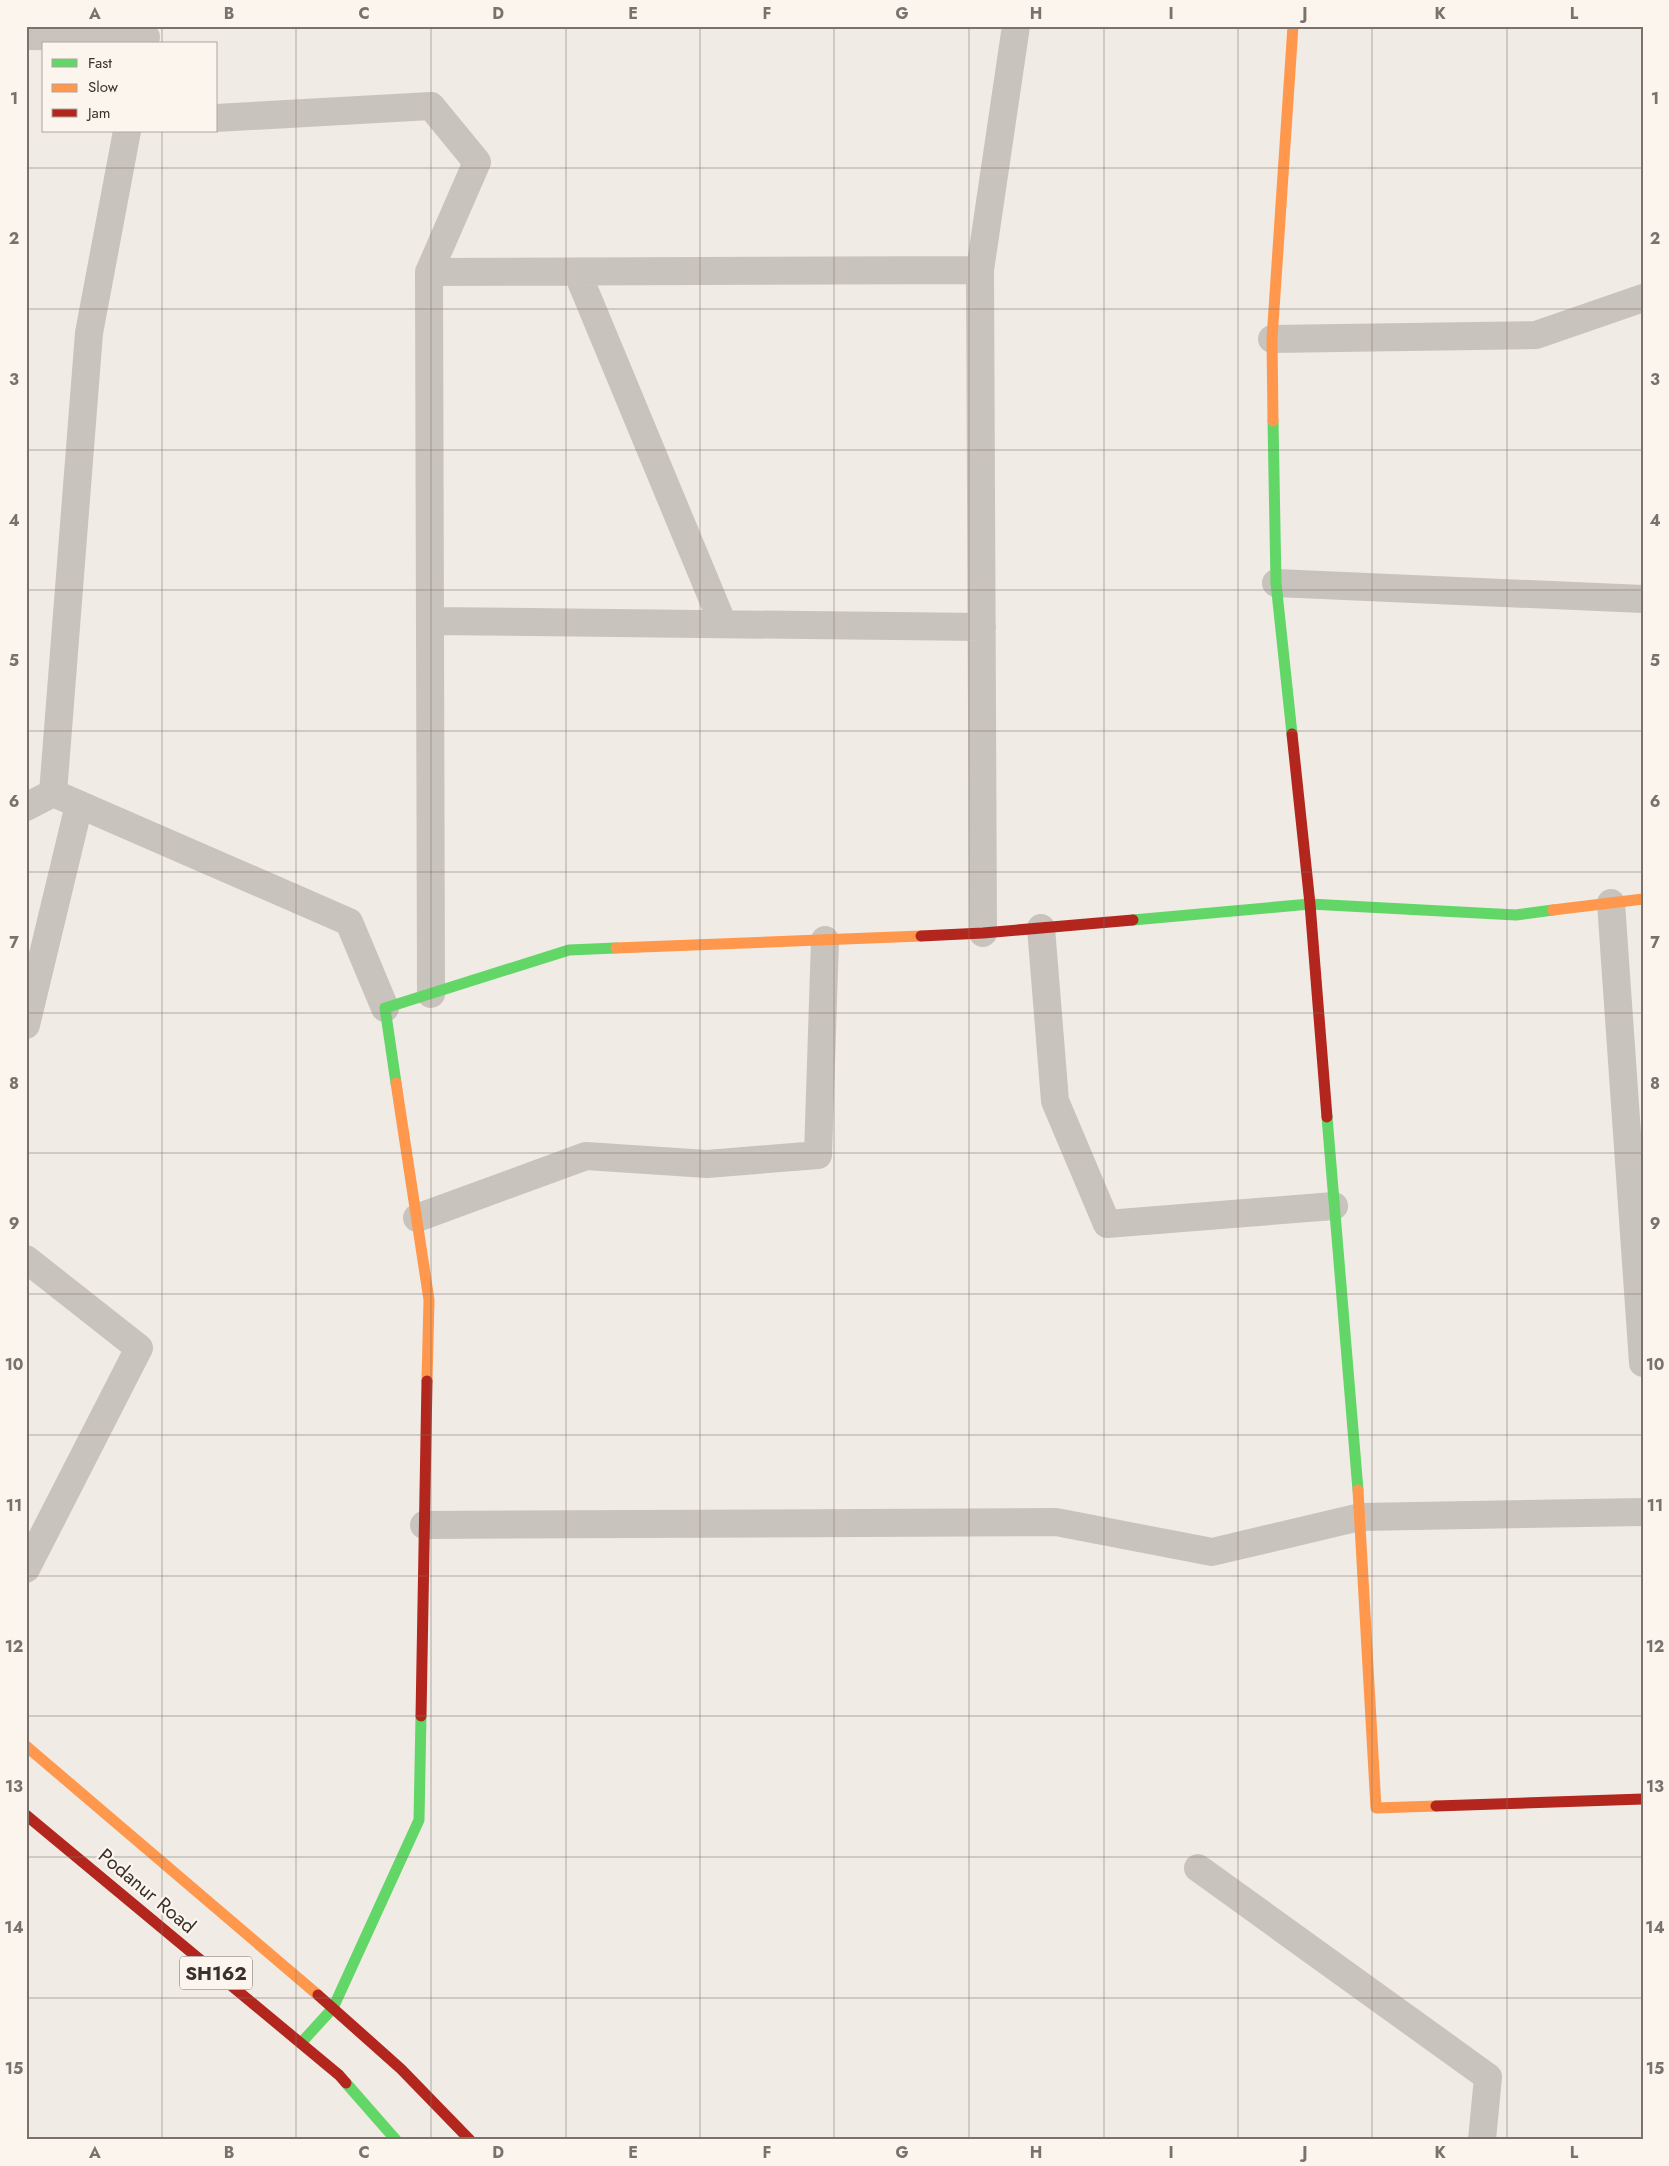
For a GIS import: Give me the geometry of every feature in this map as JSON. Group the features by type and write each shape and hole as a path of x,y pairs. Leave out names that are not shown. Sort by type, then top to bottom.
{"street":[{"path":"983,933 980,270 1016,26"},
{"path":"1293,26 1272,339 1276,583 1310,904 1360,1517 1376,1808 1643,1799"},
{"path":"26,36 146,36"},
{"path":"218,118 431,106 477,162 428,272 431,994"},
{"path":"52,793 88,333 127,132"},
{"path":"428,272 980,270"},
{"path":"577,272 724,624"},
{"path":"1272,339 1536,335 1643,298"},
{"path":"1276,583 1643,599"},
{"path":"430,621 982,627"},
{"path":"52,793 349,922 385,1008 429,1300 419,1820 333,2008 300,2043"},
{"path":"26,807 52,793"},
{"path":"26,1025 79,805"},
{"path":"385,1008 569,950 983,933 1310,904 1516,915 1643,899"},
{"path":"1611,903 1643,1363"},
{"path":"1041,928 1055,1101 1107,1224 1334,1206"},
{"path":"417,1218 586,1156 707,1164 818,1155 825,940"},
{"path":"26,1259 139,1348 26,1569"},
{"path":"424,1525 1056,1522 1212,1552 1360,1517 1643,1512"},
{"path":"26,1746 116,1820 333,2008 441,2108 470,2140"},
{"name":"Podanur Road","path":"26,1815 339,2075 394,2139"},
{"path":"1198,1868 1488,2077 1482,2140"}],"traffic: fast":[{"path":"1273,421 1276,583 1292,734"},
{"path":"1133,920 1310,904 1516,915 1553,910"},
{"path":"396,1083 385,1008 569,950 616,948"},
{"path":"1327,1117 1358,1490"},
{"path":"301,2043 333,2008 419,1820 421,1716"},
{"path":"346,2083 396,2140"}],"traffic: slow":[{"path":"1273,421 1272,339 1293,26"},
{"path":"1553,910 1643,899"},
{"path":"616,948 921,936"},
{"path":"396,1083 429,1300 427,1381"},
{"path":"1358,1490 1376,1808 1436,1806"},
{"path":"26,1746 318,1995"}],"traffic: jam":[{"path":"1292,734 1310,904 1327,1117"},
{"path":"921,936 983,933 1133,920"},
{"path":"421,1716 427,1381"},
{"path":"1436,1806 1643,1799"},
{"path":"26,1815 339,2075 346,2083"},
{"path":"318,1995 401,2069 470,2140"}]}
